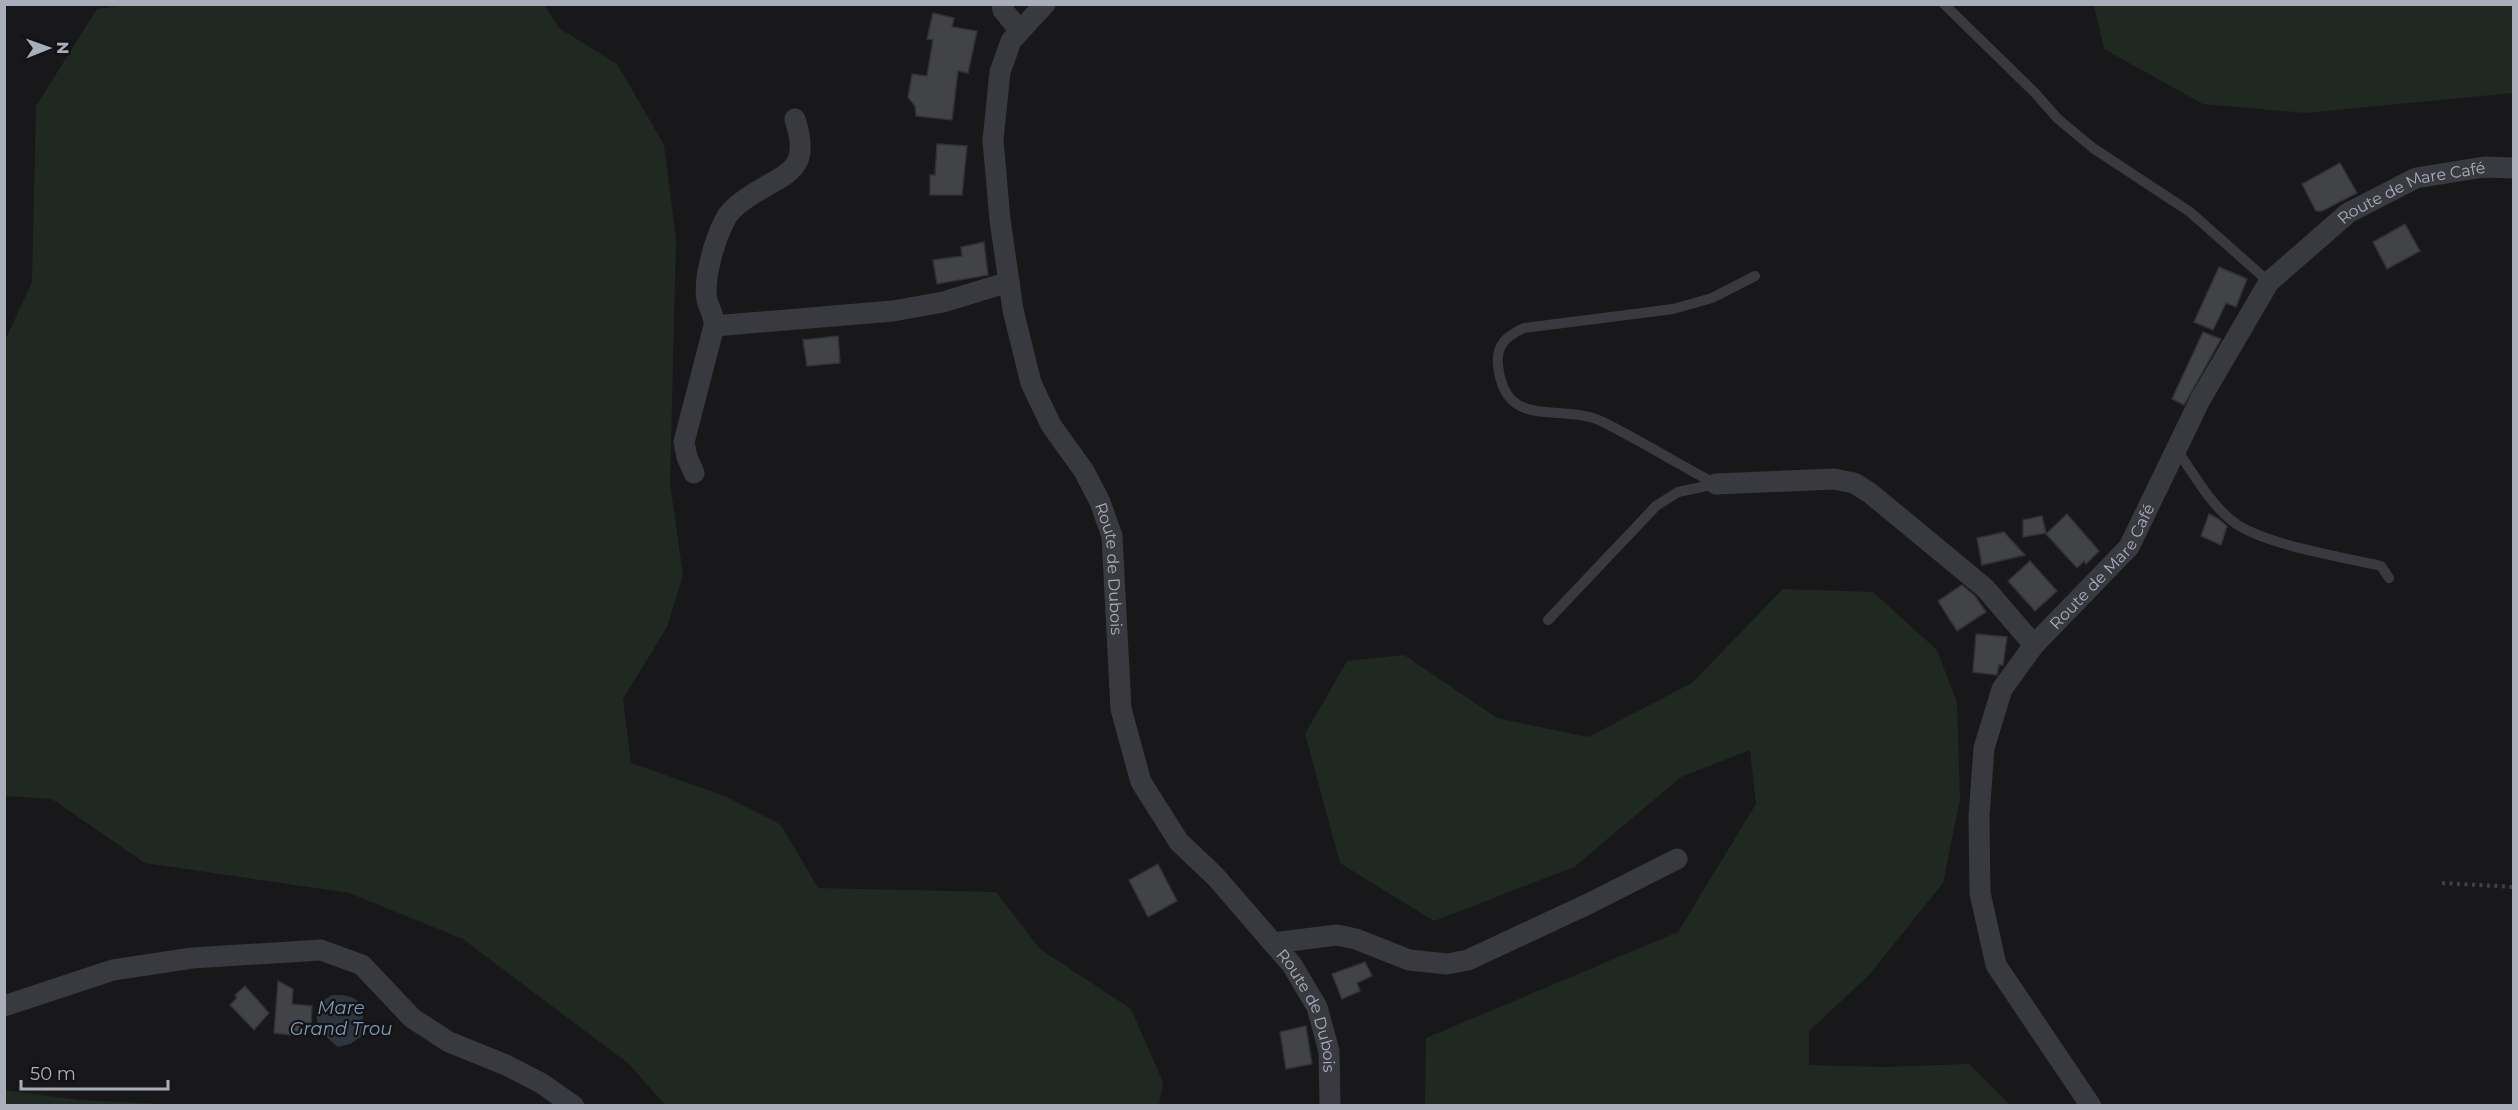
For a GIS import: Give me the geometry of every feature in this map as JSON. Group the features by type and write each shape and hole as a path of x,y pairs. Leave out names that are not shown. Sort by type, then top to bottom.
{"street":[{"path":"1002,4 1020,31"},
{"name":"Route de Dubois","path":"1045,4 1011,41 1000,72 993,140 1000,220 1013,310 1031,383 1051,425 1084,471 1100,502 1112,536 1121,709 1141,782 1179,842 1215,876 1292,965 1317,1007 1329,1051 1330,1106"},
{"path":"694,473 684,442 714,326 707,301 706,285 716,241 726,217 736,205 796,167 800,155 801,139 795,119"},
{"name":"Route de Mare Café","path":"2091,1106 1996,964 1980,893 1979,816 1984,748 2002,689 2034,645 2129,547 2200,400 2269,282 2348,213 2416,178 2484,167 2514,168"},
{"path":"714,326 893,311 943,302 1009,282"},
{"path":"1716,484 1834,479 1854,483 1870,493 1984,588 2034,645"},
{"path":"1273,943 1337,935 1356,939 1409,960 1447,964 1468,960 1580,908 1677,859"},
{"path":"4,1006 113,970 192,958 321,950 343,956 362,965 412,1018 449,1042 506,1065 541,1083 574,1106"}],"lane":[{"path":"1944,4 2036,94 2058,119 2093,148 2190,212 2269,282"},
{"path":"1716,484 1600,420 1576,415 1529,411 1509,399 1500,383 1497,356 1506,337 1524,328 1673,309 1712,298 1755,276"},
{"path":"2177,450 2217,504 2231,520 2247,530 2271,540 2382,566 2389,578"},
{"path":"1548,620 1656,506 1678,492 1716,484"}],"path":[{"path":"2442,884 2514,887"}],"shaded area":[{"path":"125,5 544,5 560,29 617,64 664,145 676,240 670,483 683,575 667,627 623,699 631,763 725,796 781,825 818,888 996,892 1040,949 1131,1009 1163,1082 1159,1105 665,1105 629,1064 463,939 349,893 145,863 52,799 5,796 4,343 32,282 36,106 97,9"},
{"path":"2094,5 2513,5 2513,93 2305,113 2203,104 2104,49"},
{"path":"1783,589 1873,592 1937,650 1957,703 1960,799 1943,883 1869,975 1809,1031 1809,1065 1882,1067 1969,1064 2010,1105 1425,1105 1426,1038 1678,932 1756,804 1750,750 1681,777 1574,867 1434,921 1340,863 1305,734 1347,661 1404,655 1497,718 1588,737 1692,683"},
{"path":"4,1090 79,1100 181,1105 5,1105"}],"water":[{"name":"Mare Grand Trou","path":"332,995 343,995 357,1000 363,1018 362,1036 350,1044 338,1047 325,1035 317,1021 318,1007"}],"building":[{"path":"933,13 954,18 952,27 977,31 968,73 958,71 952,120 916,116 915,106 908,97 912,74 927,76 933,40 927,39"},
{"path":"937,144 967,146 962,195 930,195 930,175 935,175"},
{"path":"2340,163 2357,193 2322,211 2316,211 2302,184"},
{"path":"2405,224 2420,251 2387,269 2373,242"},
{"path":"984,242 988,275 937,284 933,260 962,256 961,247"},
{"path":"2219,267 2247,279 2236,307 2226,303 2213,330 2194,322"},
{"path":"2203,332 2221,339 2184,405 2172,399"},
{"path":"838,336 840,363 807,366 803,340"},
{"path":"2067,514 2099,551 2086,564 2084,561 2077,568 2046,534"},
{"path":"2209,514 2227,526 2221,545 2201,536"},
{"path":"2042,516 2046,533 2023,537 2023,520"},
{"path":"2004,532 2025,555 1982,565 1977,538"},
{"path":"2030,561 2057,591 2035,611 2008,581"},
{"path":"1962,585 1975,596 1986,612 1957,631 1938,601"},
{"path":"1976,634 2007,637 2003,665 1999,665 1997,675 1973,672"},
{"path":"1158,864 1177,901 1148,917 1129,880"},
{"path":"1365,962 1372,976 1357,983 1360,991 1342,999 1332,974"},
{"path":"278,981 293,989 292,1004 312,1006 311,1028 300,1027 300,1036 274,1033"},
{"path":"245,986 269,1013 254,1030 230,1005 237,998 235,995"},
{"path":"1306,1026 1312,1064 1286,1069 1280,1032"}]}
